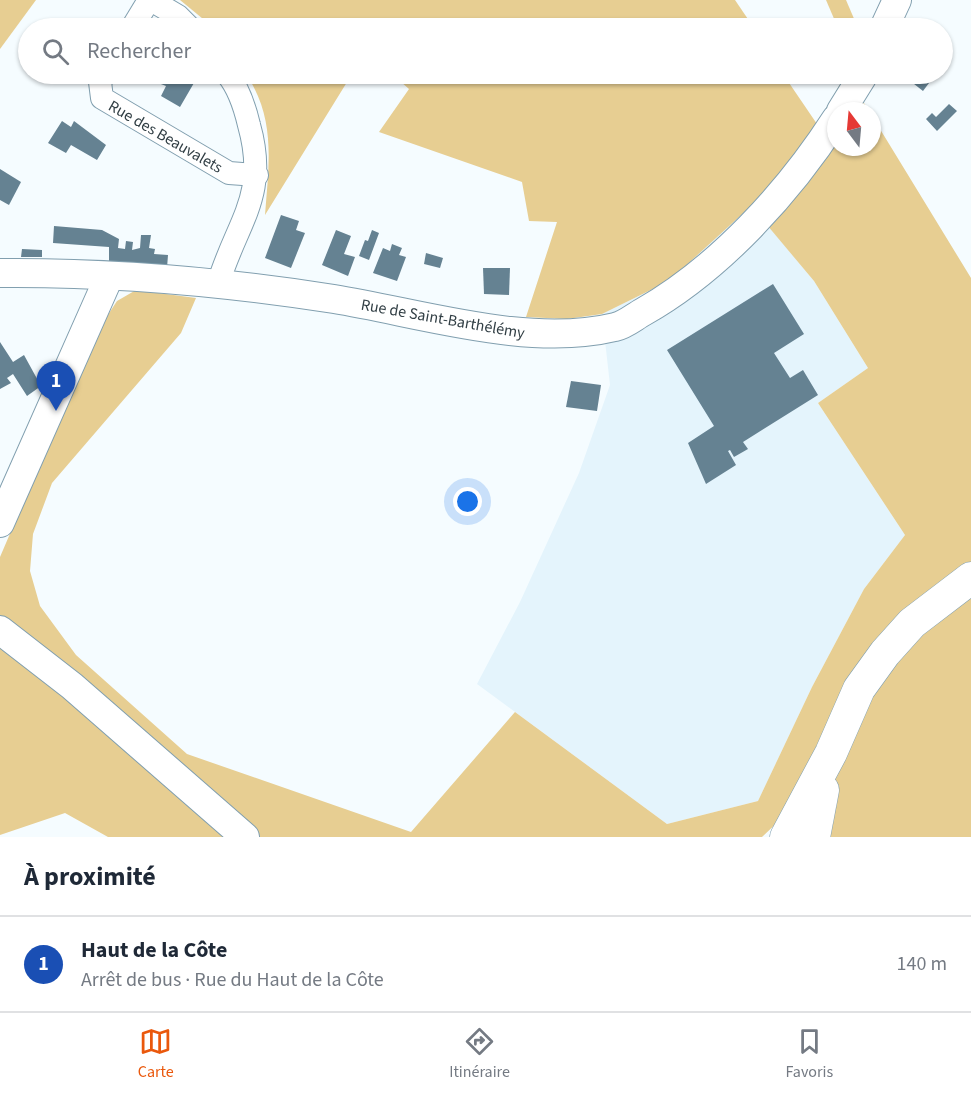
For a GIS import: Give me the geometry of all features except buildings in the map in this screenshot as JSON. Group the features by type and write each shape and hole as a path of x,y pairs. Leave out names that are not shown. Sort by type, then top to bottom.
{"main road":[{"path":"786,837 831,753 859,689 885,653 912,623 971,578"},
{"path":"814,837 831,753"}],"street":[{"path":"138,18 150,0 180,18"},
{"path":"889,18 897,0"},
{"name":"Rue des Beauvalets","path":"100,84 102,98 230,173 256,175"},
{"path":"218,284 226,258 244,222 256,175 256,148 246,113 232,84"},
{"path":"847,102 858,84"},
{"name":"Rue de Saint-Barthélémy","path":"0,273 43,273 218,284 333,299 519,332 570,334 617,327 668,297 715,260 812,156 827,133"},
{"path":"0,523 109,278"},
{"path":"0,630 72,686 245,837"}],"shaded area":[{"path":"0,0 36,0 23,18 18,18 18,24 0,49"},
{"path":"180,0 735,0 747,18 202,18"},
{"path":"826,0 846,0 854,18 834,18"},
{"path":"252,84 346,84 265,215 268,142 262,108"},
{"path":"403,84 790,84 817,124 827,107 827,156 881,156 881,131 971,278 971,837 811,837 782,818 762,837 108,837 65,813 0,835 0,557 96,333 117,301 136,290 196,298 181,333 52,483 33,534 30,571 40,606 76,655 187,754 411,832 515,712 667,824 758,801 812,687 864,589 905,535 818,403 868,368 814,281 751,206 669,281 602,314 567,319 526,317 557,222 529,221 522,182 379,132 409,89"},
{"path":"840,84 852,84 863,102 830,102"},
{"path":"751,205 814,281 868,368 818,403 905,535 864,589 812,687 758,801 667,824 477,684 520,602 579,473 610,385 602,314 669,281"}],"place":[{"name":"Haut de la Côte","path":"56,411"}]}
